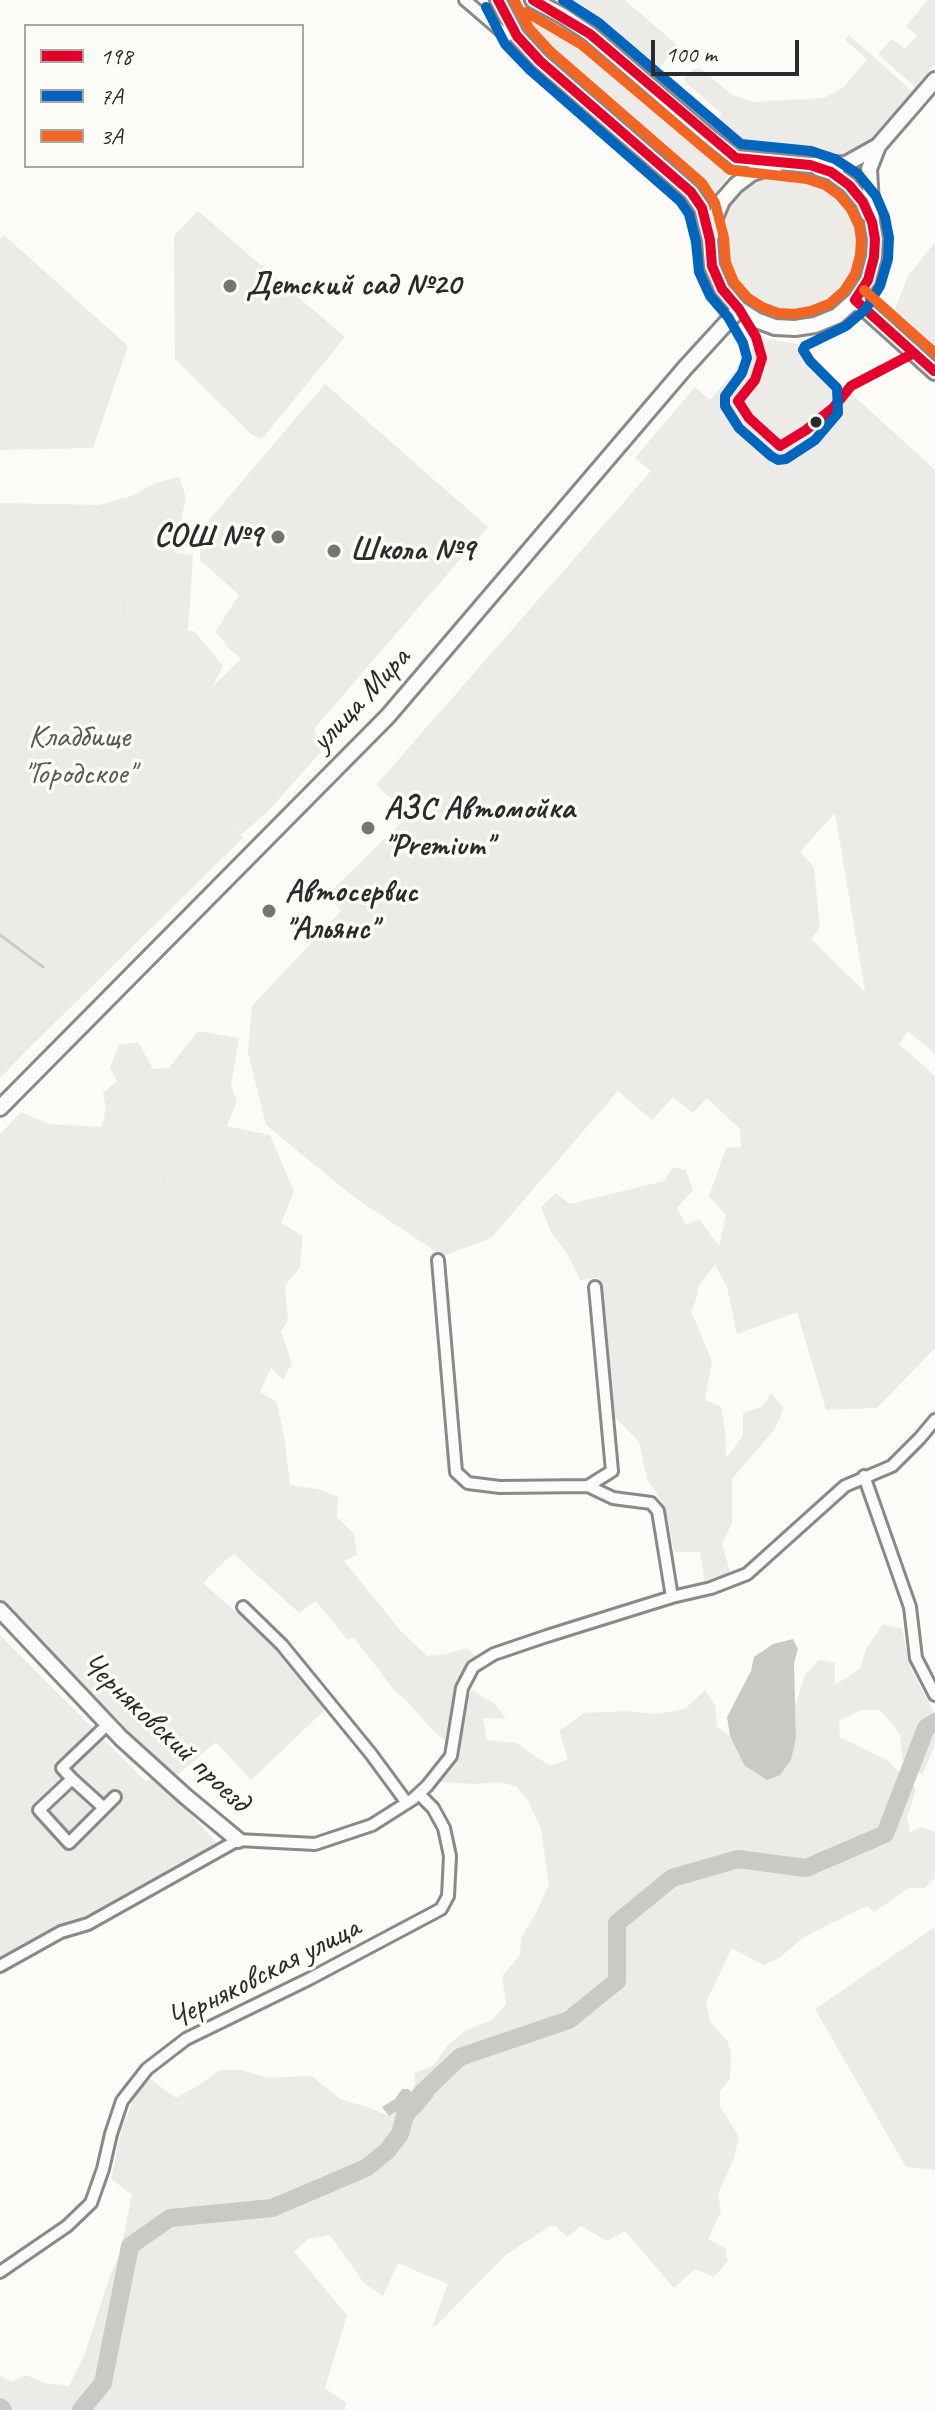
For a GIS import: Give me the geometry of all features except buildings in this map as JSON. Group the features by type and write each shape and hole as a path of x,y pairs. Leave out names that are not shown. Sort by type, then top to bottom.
{"main road":[{"path":"498,0 517,36 540,61 691,192 702,208 710,240 712,266 722,289 739,309 775,327 815,325 837,316 855,300 868,280 875,239 869,169 878,146 935,80"},
{"path":"533,0 590,34 736,158 810,165 846,164 878,146"},
{"path":"710,240 718,211 736,185 752,173 772,165 792,163"},
{"path":"810,165 831,172 849,185 863,202 872,222"},
{"path":"855,300 935,372"},
{"name":"улица Мира","path":"0,1108 388,716 739,309"},
{"name":"Черняковский проезд","path":"0,1610 108,1724 185,1796 238,1840"}],"street":[{"path":"465,0 507,36"},
{"path":"438,1260 456,1472 468,1483 500,1487 588,1486 613,1498 651,1503 658,1511 672,1597"},
{"path":"588,1486 612,1471 595,1287"},
{"path":"238,1840 315,1844 372,1825 419,1794 451,1756 462,1688 473,1667 494,1654 672,1597 711,1588 747,1574 845,1486 892,1466 935,1420"},
{"path":"864,1476 910,1607 916,1658 935,1695"},
{"path":"243,1607 282,1645 407,1803"},
{"path":"104,1808 62,1768 108,1724"},
{"path":"72,1779 39,1810 69,1843 115,1797"},
{"name":"Черняковская улица","path":"0,2272 67,2226 91,2203 122,2101 147,2069 186,2039 441,1909 448,1896 450,1856 444,1828 433,1808 419,1794"},
{"name":"Черняковский проезд","path":"0,1966 61,1932 88,1924 238,1840"}],"shaded area":[{"name":"Детский сад №20","path":"198,211 345,337 262,439 252,435 175,359 174,236"},
{"path":"4,235 128,346 93,448 0,450 0,239"},
{"path":"935,242 935,345 895,309 908,276"},
{"path":"762,338 797,344 935,470 935,1054 908,1031 899,1044 935,1076 935,1348 877,1408 826,1410 797,1312 737,1334 727,1287 715,1265 726,1215 709,1196 726,1148 741,1147 740,1129 707,1098 693,1113 673,1097 652,1120 618,1091 491,1238 443,1256 355,1198 266,1125 248,1053 252,1006 341,911 327,895 409,815 376,785 651,471 635,458 695,387 710,400","holes":["835,813 865,991 811,939 820,928 814,867 800,852"]},
{"name":"Школа №9","path":"325,384 488,527 314,729 321,752 268,811 241,835 217,807 238,755 223,741 229,710 212,687 242,658 215,632 239,595 200,560 201,542 210,519"},
{"path":"179,477 186,497 174,553 193,555 188,631 143,630 128,623 127,598 0,594 0,503 98,505 132,496 155,483"},
{"path":"0,1021 26,1051 0,1078"},
{"path":"21,1112 49,1124 101,1127 143,1137 165,1157 168,1185 184,1193 191,1224 185,1240 200,1299 204,1337 190,1367 183,1408 163,1427 149,1429 191,1530 207,1539 225,1561 203,1583 275,1646 326,1709 251,1780 216,1742 175,1777 0,1601 0,1134"},
{"path":"0,1635 146,1782 155,1775 217,1843 0,1960"},
{"path":"793,1639 798,1649 794,1663 796,1738 791,1760 780,1775 767,1780 744,1765 730,1736 727,1717 751,1671 754,1657 773,1644"},
{"path":"935,1927 935,2170 906,2167 815,2009"},
{"path":"430,2082 436,2083 433,2097 418,2115 408,2117 395,2112 389,2116 382,2107 395,2099 402,2089 408,2089 421,2099"}],"green space":[{"path":"504,0 522,0 566,25 728,162 730,174 716,192 702,192 544,55 524,34"},
{"path":"546,0 625,0 677,45 658,70 641,68 586,21"},
{"path":"928,0 935,0 935,64 915,87 878,54 892,39 905,49 917,36 906,26"},
{"path":"849,35 912,91 859,152 843,162 809,153 751,157 725,141 718,120 722,114 683,80 694,69 700,68 732,95 753,102 824,98 844,87 867,59 845,40"},
{"path":"792,173 820,178 844,194 860,218 865,246 860,274 844,298 820,314 792,319 764,314 740,298 724,274 719,246 724,218 740,194 764,178"},
{"path":"377,565 412,594 364,652 329,622"},
{"name":"Кладбище \"Городское\"","path":"0,594 127,598 128,623 143,630 194,631 223,666 212,687 229,710 224,741 238,755 243,776 217,807 243,838 26,1051 0,1021"},
{"path":"253,599 265,605 337,666 343,684 322,709 314,713 301,709 226,646 222,636 223,626 241,603"},
{"path":"608,617 659,672 651,684 645,678 647,673 643,670 639,673 601,637 604,632 599,627"},
{"path":"198,1031 239,1038 231,1085 237,1101 227,1126 270,1135 294,1191 281,1223 303,1236 300,1267 285,1286 288,1320 281,1332 292,1363 283,1380 271,1368 260,1392 277,1402 290,1485 318,1489 338,1497 337,1517 354,1534 357,1555 344,1561 400,1630 427,1656 467,1648 476,1656 458,1680 445,1740 395,1691 354,1638 347,1639 316,1601 299,1613 234,1554 225,1561 207,1539 191,1530 149,1428 163,1427 182,1408 190,1367 204,1337 200,1299 190,1288 187,1265 185,1240 191,1224 184,1193 168,1185 165,1157 143,1137 101,1127 106,1109 103,1093 117,1081 110,1067 119,1045 138,1042 153,1069 169,1068"},
{"path":"673,1167 686,1170 693,1190 677,1208 686,1225 699,1219 719,1246 715,1265 699,1285 691,1311 712,1361 705,1400 721,1407 726,1458 743,1436 743,1413 763,1406 771,1393 784,1408 774,1430 732,1479 732,1523 722,1544 731,1575 705,1583 700,1552 674,1552 665,1506 647,1479 639,1442 612,1414 597,1278 580,1280 568,1255 551,1232 541,1207 556,1193 570,1204 664,1181"},
{"path":"883,1624 902,1629 911,1669 935,1714 935,1745 922,1775 902,1759 900,1735 880,1710 861,1710 839,1721 840,1737 887,1760 916,1789 907,1817 910,1832 921,1827 935,1832 935,1877 925,1888 909,1888 874,1912 867,1906 832,1923 801,1939 781,1957 763,1965 732,1948 706,2002 710,2022 728,2042 730,2079 720,2091 720,2106 739,2137 734,2158 718,2194 721,2211 708,2239 725,2248 728,2261 714,2277 695,2269 674,2288 625,2231 607,2241 581,2226 567,2237 556,2226 550,2226 507,2254 432,2327 448,2284 398,2263 383,2296 364,2283 330,2235 308,2239 294,2252 347,2315 325,2388 346,2403 345,2410 0,2410 0,2375 11,2382 26,2375 45,2383 69,2386 84,2356 120,2253 132,2195 111,2179 121,2131 133,2101 149,2078 176,2098 219,2070 242,2070 268,2078 312,2076 340,2099 389,2116 395,2112 408,2117 418,2115 421,2099 414,2092 415,2073 434,2065 447,2046 466,2030 491,2021 506,2004 502,1976 520,1955 521,1938 549,1885 541,1829 529,1802 517,1787 501,1782 439,1782 455,1757 466,1700 472,1690 495,1704 506,1719 483,1718 487,1740 516,1743 550,1766 568,1759 559,1731 584,1713 626,1711 658,1714 685,1709 705,1690 715,1705 717,1726 730,1736 744,1765 796,1738 795,1707 805,1675 819,1660 835,1663 835,1685 860,1669 866,1649"}],"waterway":[{"path":"0,935 43,967"},
{"path":"81,2410 103,2383 130,2246 170,2218 272,2208 366,2168 387,2151 400,2134 405,2116 421,2094 460,2057 569,2020 617,1981 617,1923 672,1878 738,1859 806,1868 885,1834 926,1728 935,1722"},
{"path":"0,2407 3,2410"}],"transit line":[{"name":"198","path":"498,0 517,36 540,61 691,192 702,208 710,240 712,266 722,289 756,337 762,358 755,380 738,401 749,418 780,446 833,408 851,386 914,353"},
{"name":"3А","path":"514,0 529,28 550,51 702,183 715,203 724,238 726,263 734,282 748,298 778,313 794,314 829,304 844,291 855,274 861,240 851,209 839,195 825,185 807,179 730,170 582,45 526,12"},
{"name":"198","path":"533,0 590,34 736,158 810,165 831,172 849,185 863,202 875,239 868,280 855,300 934,371"},
{"name":"7А","path":"486,7 505,44 530,70 680,201 689,214 699,272 710,296 728,317 743,343 747,358 742,373 725,396 725,406 739,428 771,456 778,460 786,459 815,440 838,413 837,388 803,350 805,346 846,326 866,309 880,286 888,259 889,238 876,196 858,174 835,159 811,151 741,144 599,23 563,0"},
{"name":"3А","path":"864,290 935,353"}],"place":[{"name":"Детский сад №20","path":"230,286"},
{"name":"СОШ №9","path":"278,537"},
{"name":"Школа №9","path":"334,551"},
{"name":"АЗС Автомойка \"Premium\"","path":"368,828"},
{"name":"Автосервис \"Альянс\"","path":"269,911"}]}
